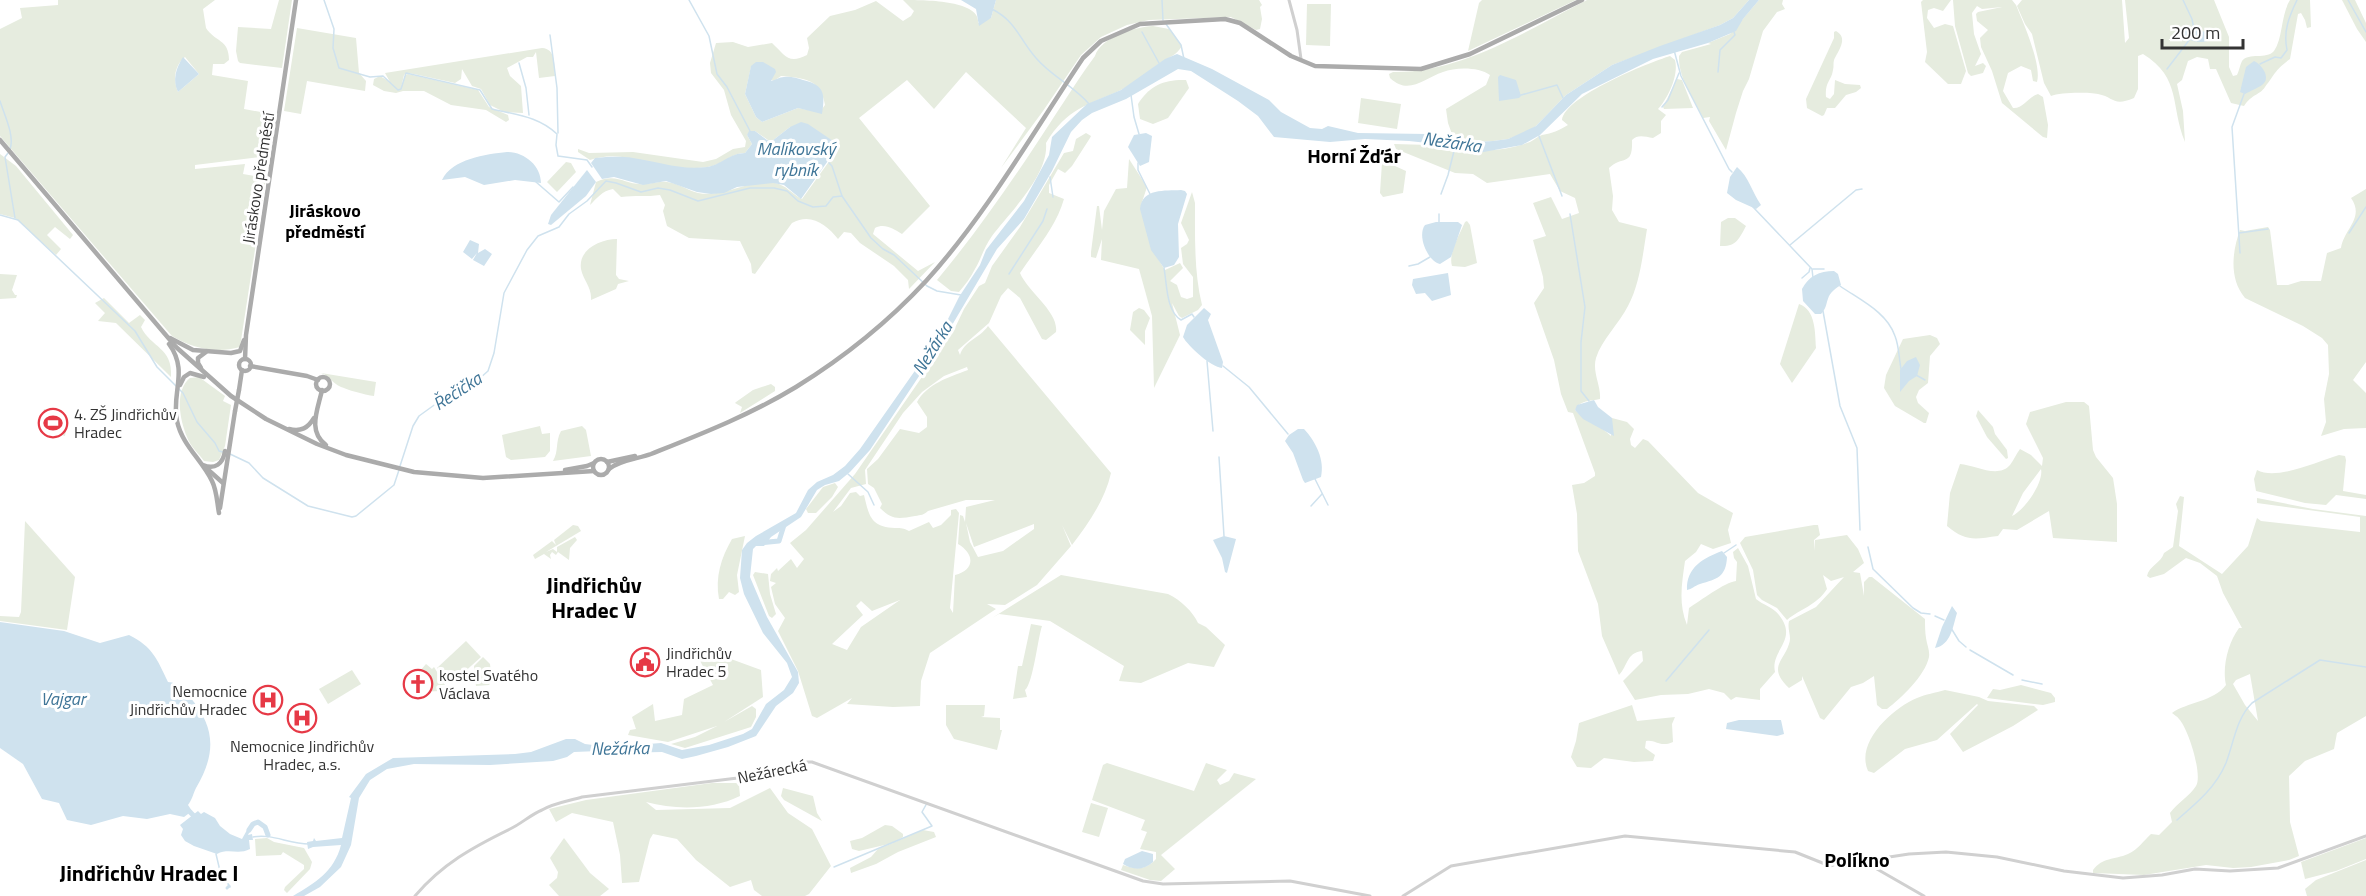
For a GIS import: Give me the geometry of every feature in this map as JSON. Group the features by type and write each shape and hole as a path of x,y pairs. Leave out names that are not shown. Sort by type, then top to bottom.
{"main road":[{"name":"Jiráskovo předměstí","path":"243,360 296,0"},
{"path":"0,142 162,332 212,380 252,410 280,426 336,451 402,470 470,478 594,471 598,475 603,475 617,464 664,448 750,413 796,387 853,348 904,303 972,224 1083,57 1101,41 1149,22 1224,19 1240,23 1301,61 1317,66 1407,70 1430,67 1470,54 1582,0"},
{"path":"162,332 186,347 231,353 240,351 246,335"},
{"path":"162,332 178,362 175,406 177,423 185,443 212,480 219,513 242,370 239,367 243,360"},
{"path":"206,375 197,359 209,351"},
{"path":"231,353 249,361 250,366"},
{"path":"242,370 247,370 250,366"},
{"path":"250,366 318,380 325,377 330,382 328,388 322,390"},
{"path":"178,387 184,377 190,373 212,380"},
{"path":"318,380 317,386 322,390"},
{"path":"322,390 314,426 323,444 336,451"},
{"path":"280,426 303,430 309,426 315,416"},
{"path":"201,463 215,467 223,460 233,423"},
{"path":"553,473 587,466 600,459 607,462 664,448"},
{"path":"594,471 595,462"},
{"path":"607,462 609,469"},
{"path":"201,463 223,483"},
{"path":"212,480 223,483"}],"street":[{"path":"1289,0 1297,30 1301,61"},
{"name":"Nežárecká","path":"415,896 435,874 455,858 516,826 544,808 582,797 778,772 800,762 818,763 1152,883 1290,881 1370,896"},
{"path":"1403,896 1451,866 1625,836 1796,852 1830,866 1845,861 1946,852 1997,857 2064,871 2123,878 2162,875 2195,869 2230,871 2278,868 2366,836"},
{"path":"1863,861 1924,896"}],"shaded area":[{"path":"58,0 215,0 203,9 206,28 227,48 229,60 224,64 213,64 212,75 248,81 244,109 272,114 268,156 195,165 195,169 245,164 243,174 266,178 240,347 222,350 204,349 172,336 0,136 0,29 22,18 20,8 58,5","holes":["185,57 199,74 178,92 175,83 176,73"]},
{"path":"279,0 292,0 282,68 240,63 236,51 238,27 271,29"},
{"path":"903,0 937,1 961,6 976,15 978,23 991,18 996,0 1259,0 1262,5 1260,7 1262,19 1260,29 1256,30 1231,17 1149,20 1127,25 1101,37 1081,55 1001,168 1026,128 966,72 934,109 907,80 859,118 930,206 902,234 882,226 875,228 873,234 918,271 935,262 909,289 908,280 894,266 860,243 851,233 844,232 838,239 824,225 812,220 799,220 792,223 755,274 752,273 751,264 740,241 689,238 667,226 663,211 665,205 660,195 621,197 613,189 597,197 590,205 596,182 610,178 638,184 671,183 698,193 708,194 765,182 775,183 802,199 833,156 836,143 823,135 790,127 772,141 755,131 747,135 752,144 745,153 702,168 667,167 614,156 590,160 578,152 578,149 589,153 633,152 703,162 716,159 733,149 745,147 746,141 731,115 724,90 711,73 710,63 716,43 733,42 748,47 772,43 784,55 795,59 807,55 809,48 807,38 830,16 855,10 876,1 903,21 914,11","holes":["751,67 772,76 771,80 774,81 781,76 810,82 820,90 825,105 822,109 813,111 798,108 762,122 756,117 745,94"]},
{"path":"1482,0 1576,0 1468,51 1479,3"},
{"path":"1587,0 1749,0 1733,18 1720,25 1612,65 1566,95 1536,126 1508,139 1475,142 1453,137 1448,123 1446,109 1486,85 1490,75 1485,72 1474,69 1454,69 1410,86 1404,86 1390,78 1389,74 1393,72 1419,70 1469,58 1494,48"},
{"path":"1759,0 1783,0 1782,4 1785,9 1777,12 1763,31 1726,150 1709,121 1710,117 1703,118 1687,88 1679,64 1679,56 1682,52 1711,44 1708,43 1730,34"},
{"path":"1923,0 1951,0 1943,11 1934,8 1928,10 1927,18 1934,28 1945,24 1953,26 1966,71 1961,84 1948,84 1925,62 1927,52 1921,2"},
{"path":"1953,0 2012,0 2016,5 2037,65 2037,82 2033,81 2031,70 2021,66 2008,73 2003,91 2013,108 2020,107 2038,94 2043,97 2048,125 2047,138 2002,103 1992,71 1981,47 1980,38 1988,30 1977,21 1976,14 2002,7 1982,9 1977,6 1972,13 1974,34 1981,54 1975,66 1983,63 1986,66 1983,73 1971,76 1968,73 1955,26"},
{"path":"2022,0 2122,0 2125,43 2129,38 2125,0 2214,0 2229,37 2229,67 2233,76 2237,75 2245,58 2267,55 2274,51 2290,0 2310,0 2311,27 2307,28 2301,13 2298,14 2290,59 2278,69 2263,90 2244,106 2231,103 2216,69 2210,69 2208,59 2197,57 2188,61 2182,80 2177,84 2183,111 2185,142 2169,83 2164,73 2143,54 2138,56 2138,89 2134,98 2122,102 2098,94 2051,96 2044,83 2032,34 2017,6"},
{"path":"2342,0 2355,0 2366,23 2366,42 2357,29"},
{"path":"1307,4 1331,4 1330,46 1306,45"},
{"path":"1153,26 1169,29 1182,46 1180,49 1136,81 1088,104 1062,122 1046,143 1045,155 1035,180 992,236 963,287 959,292 951,291 937,280 999,199 1098,49 1120,34 1137,28"},
{"path":"297,28 356,38 359,73 366,81 365,91 307,81 301,114 284,111"},
{"path":"1836,31 1842,37 1842,41 1826,88 1826,97 1830,99 1834,94 1835,80 1845,84 1860,85 1861,88 1846,95 1835,108 1827,108 1822,116 1807,108 1806,99"},
{"path":"542,48 552,54 555,76 539,78 536,52 533,57 527,57 507,68 510,76 521,86 523,113 504,112 490,105 481,89 472,86 462,69 461,79 455,83 414,74 407,73 404,75 401,88 405,75 408,74 478,90 489,107 508,115 509,120 506,122 486,110 451,105 424,91 396,93 384,91 373,85 374,79 380,76 390,82 385,73"},
{"path":"1670,56 1675,60 1676,66 1669,93 1658,109 1666,115 1661,121 1661,133 1653,138 1642,136 1634,138 1629,157 1609,168 1613,196 1612,210 1619,222 1647,229 1632,297 1624,313 1602,344 1596,358 1595,368 1600,399 1582,403 1575,410 1611,436 1612,418 1627,422 1634,429 1630,439 1631,445 1635,448 1643,439 1648,441 1698,493 1733,513 1728,530 1731,543 1713,549 1701,544 1696,552 1685,561 1682,609 1687,625 1689,608 1719,588 1736,581 1737,562 1733,552 1738,548 1748,566 1756,599 1777,612 1786,631 1776,657 1775,672 1760,689 1760,700 1736,697 1731,700 1724,693 1709,689 1688,694 1661,695 1635,700 1623,681 1643,661 1642,651 1630,657 1619,675 1602,636 1598,604 1578,551 1577,514 1572,485 1584,483 1595,476 1595,473 1573,413 1568,412 1561,394 1554,360 1534,303 1544,288 1533,240 1546,236 1533,203 1551,197 1562,219 1579,213 1575,198 1560,191 1550,174 1487,183 1473,174 1455,173 1396,149 1394,144 1430,145 1448,151 1446,145 1477,150 1499,149 1530,142 1568,125 1562,120 1567,111 1592,91 1627,73"},
{"path":"1677,79 1682,80 1693,108 1664,109"},
{"path":"1186,80 1189,88 1168,118 1153,124 1140,119 1138,104 1146,94 1155,86"},
{"path":"1361,98 1401,104 1397,129 1358,123"},
{"path":"1086,133 1091,136 1072,166 1065,173 1058,169 1049,185 1049,193 1064,199 1051,228 1020,273 1053,317 1056,332 1046,340 1042,339 1020,298 1008,288 1001,296 989,323 958,350 960,355 965,346 988,326 1111,473 1105,493 1090,520 1072,545 1062,525 1071,546 1037,585 1005,605 987,604 996,609 930,653 921,681 920,706 847,704 852,698 817,718 812,716 798,671 778,631 785,618 775,604 771,587 776,583 770,581 771,574 791,559 797,568 804,559 790,543 806,530 855,474 953,332 979,286 985,283 992,266 1020,227 1064,153 1073,151 1076,139","holes":["967,367 968,370 946,378 921,396 917,402 927,417 927,427 919,433 900,429 878,459 867,469 868,484 874,488 882,504 880,508 896,518 921,515 966,500 995,500 966,507 965,522 963,516 960,515 958,544 968,552 970,561 969,566 962,573 955,575 953,613 950,608 959,513 956,509 951,510 951,515 941,525 933,528 929,522 909,531 880,525 869,514 864,495 860,496 856,492 850,493 841,506 833,512 851,488 866,484 865,470 903,413 922,392 944,376","966,523 974,547 1034,524 1034,529 1003,551 978,557 970,542","900,600 861,627 847,650 832,644 863,615 856,606 861,601 872,611"]},
{"path":"0,154 16,166 73,235 70,239 55,227 47,235 61,249 56,255 15,218 0,214"},
{"path":"1129,159 1147,187 1141,205 1153,251 1165,270 1180,263 1183,268 1170,281 1177,285 1181,297 1187,299 1193,297 1193,277 1183,264 1181,248 1189,240 1181,223 1192,192 1195,203 1196,267 1202,305 1198,310 1182,318 1172,303 1180,335 1154,388 1152,316 1139,269 1101,260 1102,239 1096,258 1091,257 1097,206 1099,206 1102,230 1104,211 1116,189 1127,188"},
{"path":"566,162 571,163 576,172 557,192 547,182"},
{"path":"1382,162 1406,171 1403,193 1383,197 1380,193"},
{"path":"2366,189 2366,362 2353,380 2366,393 2366,428 2344,429 2321,436 2326,422 2324,399 2329,374 2328,345 2322,338 2303,326 2245,298 2234,274 2235,247 2240,230 2268,227 2277,285 2288,285 2301,281 2321,281 2327,253 2341,248 2355,218 2355,205 2351,198"},
{"path":"1728,218 1735,218 1746,226 1733,244 1720,246 1721,222"},
{"path":"1467,221 1470,225 1477,263 1465,267 1452,266 1453,250"},
{"path":"617,239 616,275 619,279 629,281 618,284 616,289 591,300 590,291 581,269 583,256 598,243"},
{"path":"0,274 17,275 12,290 17,295 16,298 0,299"},
{"path":"104,298 129,323 140,315 145,320 141,327 169,359 171,377 116,323 98,321 105,313 95,303"},
{"path":"1799,304 1809,311 1812,317 1816,348 1792,383 1780,364"},
{"path":"1139,308 1144,310 1150,318 1145,331 1145,345 1130,330 1133,312"},
{"path":"1930,335 1937,338 1940,344 1930,356 1928,383 1919,390 1916,397 1918,403 1929,413 1924,423 1895,406 1884,388 1886,375 1903,339"},
{"path":"321,373 376,382 374,396 343,388"},
{"path":"199,377 225,396 223,401 231,405 225,446 219,460 213,462 204,461 190,444 181,414 182,390 190,378"},
{"path":"771,384 775,387 775,391 740,413 742,407 736,402 753,390"},
{"path":"2066,402 2084,402 2089,406 2093,450 2113,478 2117,504 2117,542 2053,538 2049,511 2017,530 2003,529 1998,536 1965,537 1947,526 1950,493 1960,464 1999,471 2010,465 2020,449 2031,455 2042,466 2043,458 2026,424 2030,412","holes":["2041,469 2033,495 2012,516 2023,493"]},
{"name":"4. ZŠ Jindřichův Hradec","path":"44,409 68,418 65,436 38,428"},
{"path":"1978,410 1993,427 1995,434 2007,450 2008,458 2006,459 1987,437 1976,416"},
{"path":"540,426 542,434 550,433 550,451 545,457 511,460 506,457 502,435"},
{"path":"582,426 586,430 591,456 553,461 561,431"},
{"path":"2339,455 2345,456 2346,460 2343,491 2366,495 2366,499 2336,495 2326,505 2305,503 2256,491 2254,479 2257,470 2265,473 2286,472"},
{"path":"835,483 838,487 832,497 816,513 808,513 806,509 823,487"},
{"path":"2180,496 2184,497 2179,546 2222,574 2248,546 2257,518 2261,521 2360,532 2360,517 2257,503 2257,498 2366,516 2366,716 2337,733 2334,749 2305,761 2289,776 2290,822 2299,856 2251,867 2206,865 2144,875 2093,873 2093,870 2101,863 2132,852 2151,834 2159,835 2172,822 2170,813 2196,786 2198,772 2190,741 2183,724 2172,713 2214,695 2226,685 2227,655 2235,634 2239,628 2242,628 2223,593 2217,576 2200,563 2186,558 2164,574 2150,578 2147,576 2164,553 2173,547 2178,511 2176,504","holes":["2250,674 2258,721 2245,705 2233,684 2236,680"]},
{"path":"25,521 75,577 67,630 0,621 0,616 19,617 21,612"},
{"path":"573,525 578,526 581,531 546,552 553,549 557,552 557,547 575,537 577,540 570,548 569,560 558,552 556,555 552,552 551,559 544,554 535,559 533,555 552,541 556,545 554,540"},
{"path":"1818,525 1820,535 1814,540 1815,551 1815,540 1847,535 1858,549 1864,563 1853,572 1860,573 1864,596 1864,582 1872,577 1925,619 1929,655 1927,664 1912,686 1887,709 1882,709 1877,705 1874,676 1851,687 1824,720 1820,718 1802,676 1802,680 1789,688 1779,675 1779,665 1790,641 1789,621 1816,607 1844,577 1831,581 1823,575 1827,589 1823,595 1787,620 1777,608 1757,595 1753,570 1740,543 1745,537"},
{"path":"745,536 737,575 739,592 735,595 729,592 723,599 719,599 718,575 725,553 732,539"},
{"path":"755,572 768,574 770,594 776,614 772,618 769,616 753,575"},
{"path":"1061,575 1168,594 1173,597 1186,607 1198,623 1206,627 1225,645 1214,667 1188,663 1141,683 1119,681 1124,666 1050,621 999,614 992,618"},
{"path":"1031,624 1042,626 1030,679 1025,690 1027,697 1013,699 1018,666 1022,666"},
{"path":"466,641 481,657 451,684 437,668"},
{"path":"483,657 490,664 492,681 489,685 476,686 474,666"},
{"path":"698,657 731,659 761,670 763,697 724,722 752,706 756,709 756,717 751,727 685,748 671,744 695,737 717,726 668,742 628,735 630,730 636,729 632,717 653,704 655,721 682,715 684,699 713,685"},
{"path":"426,664 432,669 434,667 445,685 441,685 442,691 414,692 407,686"},
{"path":"352,670 361,684 328,704 319,689"},
{"path":"2021,685 2051,693 2055,702 2043,705 1987,698 1993,689 2000,690"},
{"path":"1945,690 1988,701 2034,706 2038,710 1963,752 1950,734 1977,704 1937,740 1905,749 1874,773 1868,771 1865,760 1867,749 1879,727 1907,703"},
{"path":"946,705 985,705 984,716 981,717 1000,718 1000,730 1002,730 997,750 954,739 946,725"},
{"path":"1632,705 1637,721 1675,717 1672,724 1673,742 1661,744 1646,741 1645,748 1655,755 1653,761 1634,762 1604,758 1591,768 1577,767 1571,757 1579,723"},
{"path":"1107,763 1194,791 1206,763 1227,770 1217,780 1220,785 1229,781 1234,773 1256,779 1161,855 1175,869 1161,881 1150,880 1121,870 1123,865 1132,868 1145,867 1156,859 1156,852 1140,849 1147,832 1141,830 1145,820 1092,800 1103,765"},
{"path":"712,783 736,783 739,785 740,796 717,804 693,807 646,802 656,810 730,808 770,788 788,813 812,829 831,866 809,894 805,896 762,896 754,890 751,880 730,887 696,860 677,839 653,834 639,882 622,883 620,855 613,822 572,813 556,822 549,809 586,800"},
{"path":"783,788 813,796 817,813 822,821 784,800 781,796"},
{"path":"1091,803 1108,808 1099,837 1082,832"},
{"path":"885,825 892,826 903,834 903,837 895,842 923,830 934,832 936,837 851,873 850,868 871,857 878,849 893,843 859,851 852,849 850,841 862,838"},
{"path":"267,838 274,842 304,848 312,862 310,869 287,893 284,890 285,887 304,869 304,865 283,852 281,855 256,856 255,839"},
{"path":"564,838 590,873 609,889 600,896 559,896 549,885 557,878 558,872 550,858"},
{"path":"2366,838 2366,859 2336,871 2305,879 2301,862"},
{"path":"2366,860 2366,896 2307,896 2305,889 2316,880"}],"water":[{"path":"961,0 996,0 991,18 979,26 976,9"},
{"name":"Nežárka","path":"1749,0 1759,0 1736,31 1708,43 1653,59 1582,94 1540,135 1522,145 1478,153 1446,145 1409,141 1365,139 1330,142 1274,137 1258,116 1238,101 1191,71 1178,69 1126,99 1092,113 1071,132 1052,171 1024,219 997,249 945,337 870,450 839,481 817,490 801,517 771,537 764,546 756,546 753,549 750,577 767,617 798,672 799,683 793,693 776,706 756,736 728,747 682,759 662,752 599,751 574,752 567,757 553,761 490,765 414,764 387,769 370,780 359,798 351,845 341,867 320,887 304,896 293,896 329,870 341,845 308,849 307,842 313,841 314,838 316,841 342,838 351,798 349,797 366,774 393,758 515,754 531,752 566,739 609,747 661,743 682,750 709,745 752,729 766,704 784,690 792,677 787,663 763,633 744,594 740,578 742,550 756,536 796,513 808,490 817,482 833,475 845,466 860,449 940,335 959,297 980,265 986,250 1024,201 1049,155 1052,137 1087,104 1121,90 1165,59 1177,54 1212,69 1269,100 1281,112 1310,128 1322,129 1328,126 1358,133 1428,134 1475,142 1508,139 1536,126 1566,95 1612,65 1720,25 1733,18"},
{"path":"2185,27 2210,33 2213,38 2199,42 2175,33"},
{"path":"183,57 199,74 178,92 175,83 176,74"},
{"path":"2254,61 2262,68 2266,79 2262,85 2245,94 2240,92 2246,67"},
{"path":"756,62 763,62 775,69 776,72 771,81 789,77 816,85 822,91 822,114 798,108 762,122 756,117 745,94 751,66"},
{"path":"1500,75 1516,80 1521,96 1519,98 1499,101 1498,77"},
{"name":"Malíkovský rybník","path":"801,122 808,124 836,143 837,148 801,199 784,185 773,183 737,187 724,193 711,194 697,192 666,181 643,185 614,177 602,179 591,163 595,158 623,157 678,167 707,167 745,153 752,144 747,135 749,131 755,131 772,141 790,127"},
{"path":"1146,133 1152,136 1149,162 1140,166 1128,147 1134,135"},
{"path":"507,152 520,154 531,161 538,171 541,183 515,180 484,185 465,177 442,180 453,167 461,162 489,154"},
{"path":"1737,167 1761,205 1756,209 1727,193 1730,177"},
{"path":"587,170 596,182 586,196 551,225 548,224 551,215"},
{"path":"1181,190 1187,194 1178,224 1179,257 1174,265 1164,268 1151,250 1140,209 1145,197 1150,194"},
{"path":"1436,222 1458,222 1462,225 1451,257 1440,264 1427,253 1422,235 1425,225"},
{"path":"470,240 479,244 478,253 485,249 492,254 484,266 473,260 477,253 472,259 463,252"},
{"path":"1834,271 1838,274 1841,285 1831,293 1821,314 1815,314 1803,301 1802,289 1815,275"},
{"path":"1448,273 1451,295 1432,301 1425,293 1416,294 1412,285 1413,279"},
{"path":"1204,308 1211,314 1208,320 1223,362 1222,368 1200,356 1183,337 1187,325"},
{"path":"1916,357 1920,365 1917,376 1909,381 1900,392 1900,370 1907,361"},
{"path":"1594,400 1598,407 1612,418 1614,436 1583,419 1575,410 1577,405"},
{"path":"1298,429 1304,429 1312,440 1319,452 1322,464 1321,477 1305,483 1293,453 1285,441"},
{"path":"1224,536 1236,539 1227,573 1213,540"},
{"path":"1722,551 1727,557 1723,573 1716,579 1687,590 1687,582 1697,564"},
{"path":"1952,606 1957,613 1951,634 1945,643 1935,648 1942,627"},
{"name":"Vajgar","path":"0,622 64,631 100,643 129,635 144,644 157,660 168,682 180,686 199,708 209,730 210,752 203,776 188,805 192,811 184,817 170,814 147,819 123,816 91,825 67,820 59,803 42,799 23,764 0,748"},
{"path":"1739,720 1781,720 1784,734 1777,736 1726,729 1727,723"},
{"path":"198,811 215,818 220,826 230,834 242,839 247,830 250,831 248,835 252,834 253,840 249,840 250,849 217,854 185,841 181,835 183,829 180,825"},
{"path":"1142,851 1153,854 1153,862 1138,869 1123,864 1125,859"}],"waterway":[{"path":"324,0 334,29 333,48 339,68 370,77 383,76 398,90 401,89 406,73 480,90 492,109 534,120 550,128 557,134 558,156 587,160 592,167"},
{"path":"689,0 709,36 717,74 727,87 750,131"},
{"path":"1162,0 1163,20"},
{"path":"2183,0 2194,29"},
{"path":"2260,64 2275,57 2281,58 2287,50 2288,24 2297,0"},
{"path":"2348,0 2366,32"},
{"path":"992,9 1007,19 1042,64 1090,105"},
{"path":"1166,24 1181,45 1184,59"},
{"path":"1142,32 1159,63"},
{"path":"1718,72 1720,50 1735,35 1734,32"},
{"path":"550,35 557,88 558,133"},
{"path":"2167,69 2190,39"},
{"path":"1674,50 1681,76 1732,172"},
{"path":"519,63 526,88 529,115"},
{"path":"1662,107 1668,100 1679,73"},
{"path":"1521,95 1557,85 1563,98"},
{"path":"2240,253 2232,127 2244,94"},
{"path":"1131,95 1139,134"},
{"path":"0,101 10,132 10,149"},
{"path":"1539,136 1562,196"},
{"name":"Nežárka","path":"1441,194 1455,147"},
{"path":"8,153 5,157 15,218"},
{"path":"829,163 842,196"},
{"path":"1138,163 1138,170 1150,194"},
{"path":"1050,177 1053,197"},
{"name":"Řečička","path":"400,466 413,426 419,416 437,403 470,387 488,371 494,353 504,293 527,250 538,236 559,227 569,214 587,201 606,181 641,192 658,188 670,190 698,201 750,188 774,188 787,191 798,201 813,207 826,206 833,197 842,196 871,238 894,255 927,286 937,291 961,295"},
{"path":"536,182 559,202 573,187"},
{"path":"1790,245 1856,190 1862,189"},
{"path":"1753,207 1812,269 1813,278"},
{"path":"2349,233 2366,207"},
{"path":"1009,274 1043,221 1047,209"},
{"path":"1439,214 1439,224"},
{"path":"1570,214 1585,307 1581,342 1581,391 1589,401"},
{"name":"Řečička","path":"0,215 18,220 135,331 157,367 183,393 197,422 219,451 223,452"},
{"path":"2239,233 2268,229"},
{"path":"1409,266 1430,257"},
{"path":"1164,268 1172,310 1181,320 1192,314 1194,317"},
{"path":"1802,278 1810,268"},
{"path":"1813,269 1824,269"},
{"path":"1840,286 1872,307 1886,320 1896,340 1901,369"},
{"path":"1823,311 1840,406 1857,448 1860,530"},
{"path":"1207,361 1213,431"},
{"path":"1223,366 1249,387 1288,434"},
{"path":"1916,375 1925,380"},
{"name":"Řečička","path":"230,454 249,463 263,478 308,506 352,517 394,485 399,470"},
{"path":"1219,457 1224,536"},
{"path":"848,474 868,492 874,505"},
{"path":"1315,479 1328,505"},
{"path":"1311,506 1322,494"},
{"path":"758,543 779,541 784,525"},
{"path":"1724,553 1736,545"},
{"path":"1868,547 1873,569 1913,608 1921,613 1930,614"},
{"path":"1935,616 1944,620"},
{"path":"1951,628 1966,647"},
{"path":"1666,681 1709,630"},
{"path":"1970,650 2013,675"},
{"path":"2177,820 2199,801 2217,780 2226,763 2242,716 2252,703 2320,660 2366,667"},
{"path":"2022,680 2042,684"},
{"path":"834,867 932,826 922,812 927,803"},
{"path":"190,812 193,815"},
{"path":"249,830 253,824 258,822 265,827 268,835"},
{"path":"253,837 267,836 309,844"},
{"path":"216,854 220,871 230,887"}],"place":[{"name":"4. ZŠ Jindřichův Hradec","path":"53,423"},
{"name":"Jindřichův Hradec 5","path":"645,662"},
{"name":"kostel Svatého Václava","path":"418,684"},
{"name":"Nemocnice Jindřichův Hradec","path":"268,700"},
{"name":"Nemocnice Jindřichův Hradec, a.s.","path":"302,718"}],"district":[{"name":"Horní Žďár","path":"1354,155"},
{"name":"Jiráskovo předměstí","path":"325,220"},
{"name":"Jindřichův Hradec V","path":"594,598"},
{"name":"Políkno","path":"1857,859"},
{"name":"Jindřichův Hradec I","path":"149,873"}]}
